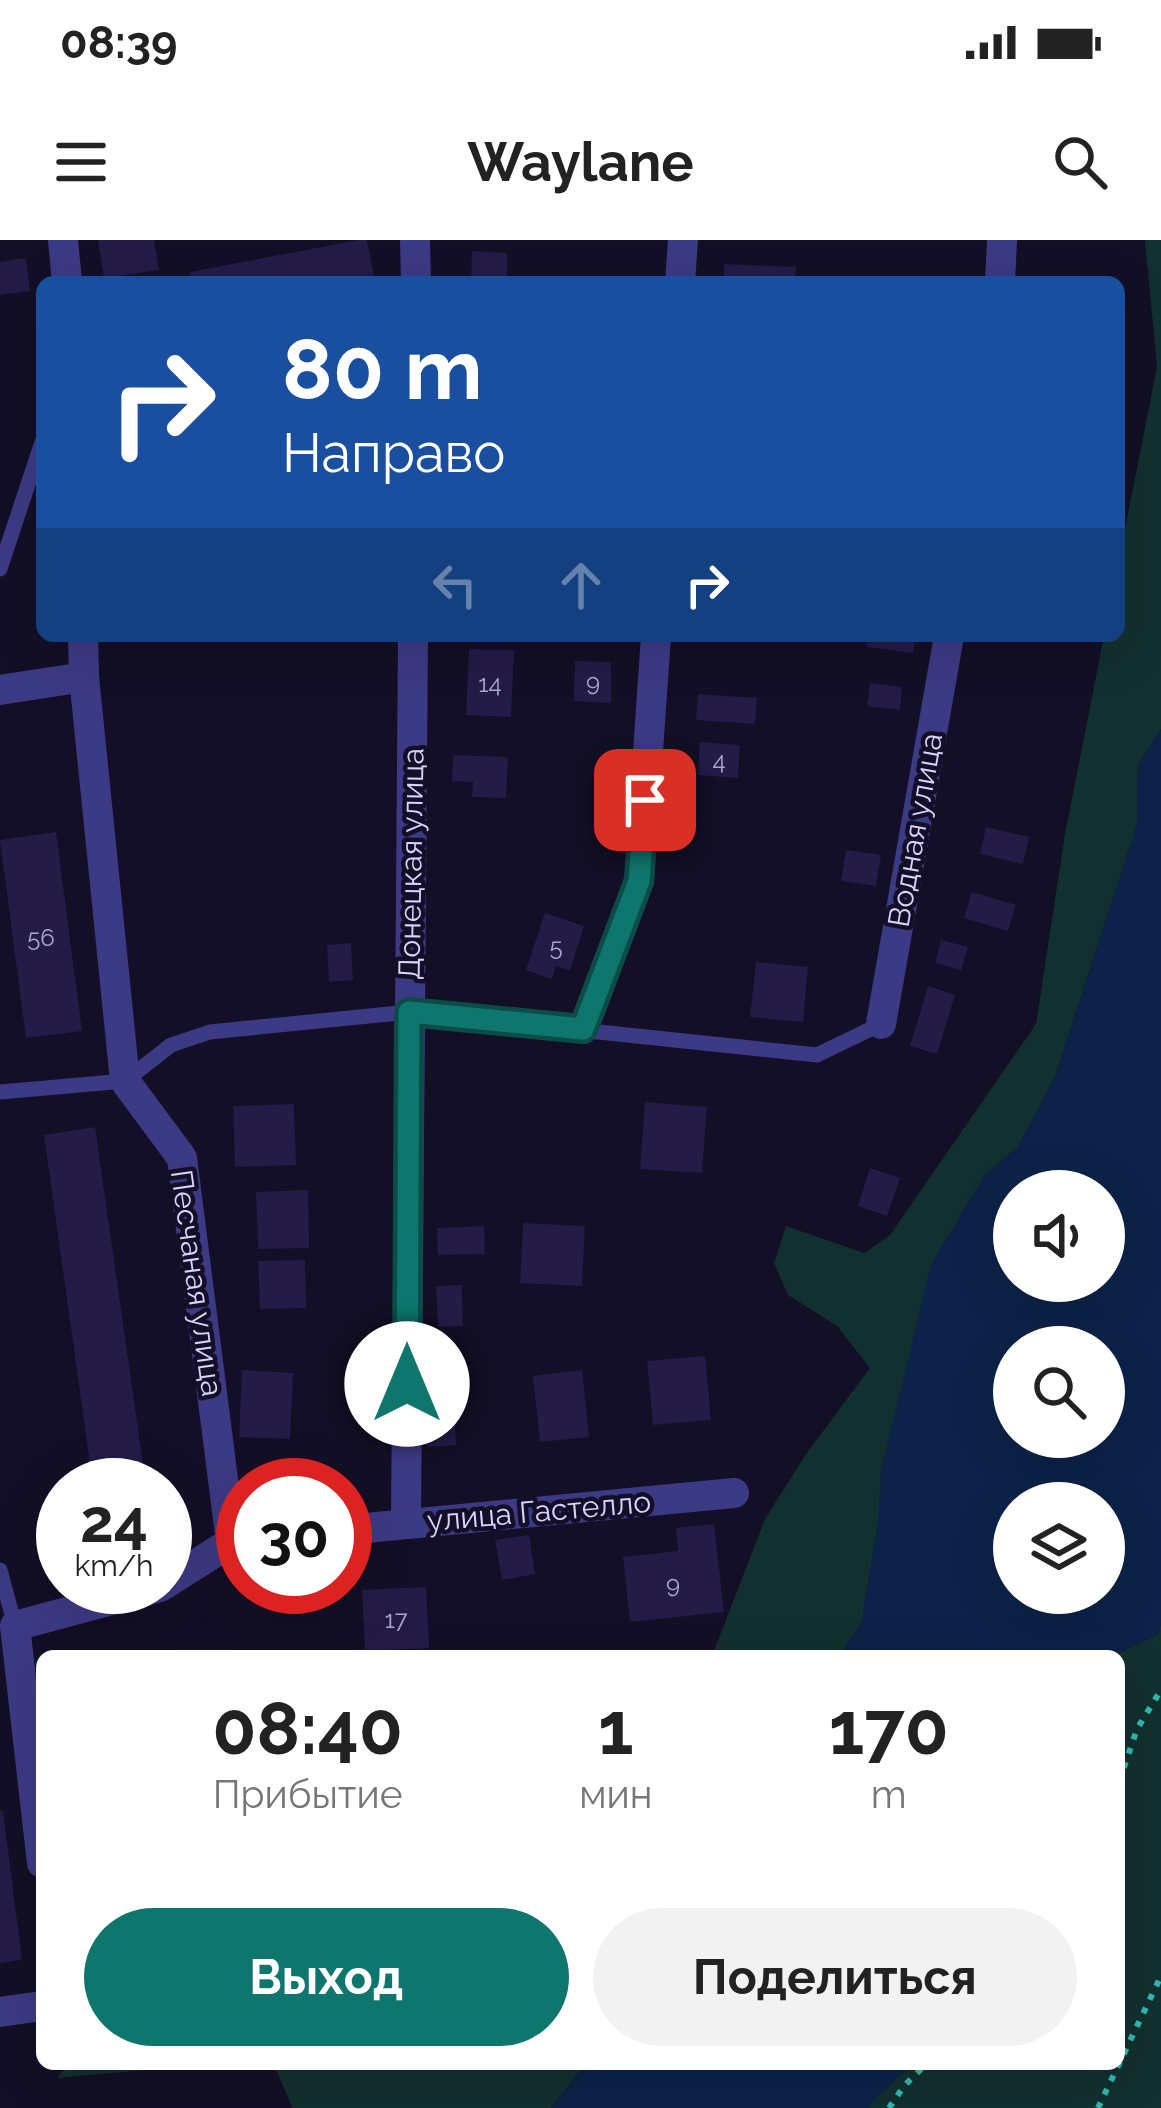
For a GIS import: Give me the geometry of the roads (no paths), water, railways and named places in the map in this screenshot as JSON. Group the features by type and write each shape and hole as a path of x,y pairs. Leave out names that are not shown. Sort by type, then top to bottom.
{"street":[{"path":"63,240 66,276"},
{"path":"415,240 416,276"},
{"path":"680,276 682,240"},
{"path":"1000,276 1002,240"},
{"path":"83,642 125,1082"},
{"name":"Донецкая улица","path":"406,1523 413,642"},
{"path":"583,1029 639,881 656,642"},
{"name":"Водная улица","path":"881,1024 948,642"},
{"path":"0,689 84,677"},
{"name":"Песчаная улица","path":"125,1082 182,1158 225,1458"},
{"name":"улица Гастелло","path":"372,1527 734,1493"},
{"name":"Песчаная улица","path":"15,1626 58,1614"},
{"path":"15,1626 36,1810"},
{"path":"0,2012 36,2007"}],"lane":[{"path":"0,569 36,460"},
{"path":"0,1092 125,1082 171,1045 210,1032 409,1012 817,1055 881,1024"},
{"path":"0,1570 15,1626"}],"water":[{"path":"1161,729 1159,1633 1125,1650 843,1650 862,1622 879,1517 881,1471 931,1264 984,1176 1018,1147 1055,1077 1137,825 1138,766"},
{"path":"581,2070 907,2070 870,2108 551,2108"}]}
